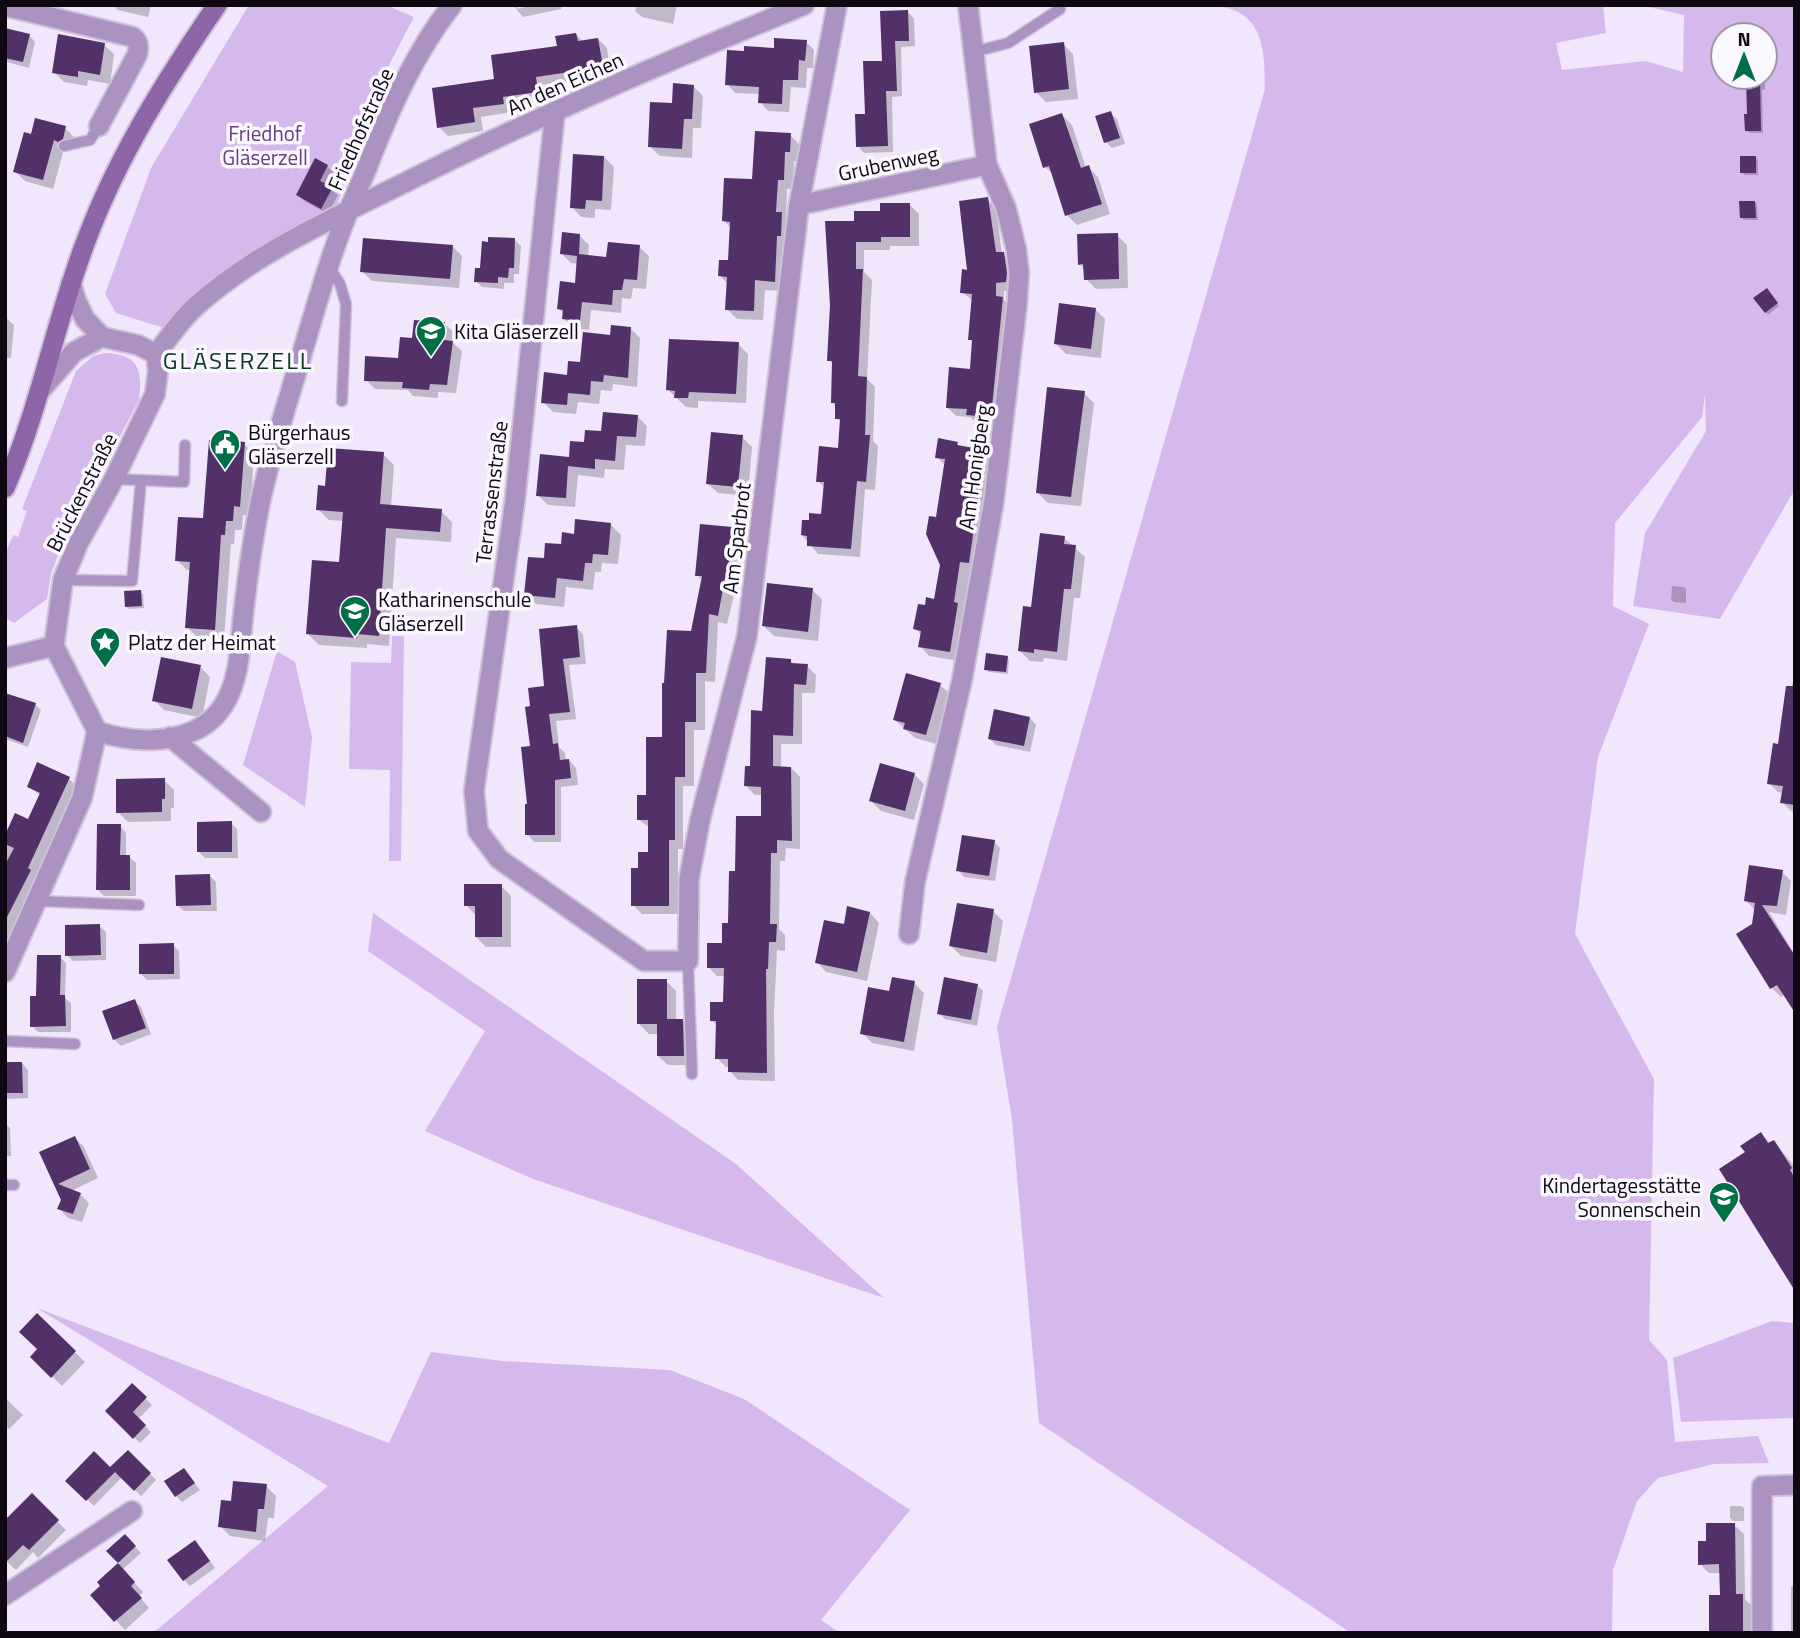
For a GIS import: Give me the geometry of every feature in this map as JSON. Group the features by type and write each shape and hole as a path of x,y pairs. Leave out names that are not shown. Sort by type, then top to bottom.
{"main road":[{"path":"7,480 40,391 71,283 103,200 136,131 174,68 218,5"}],"street":[{"name":"An den Eichen","path":"348,211 555,111 667,61 804,5"},
{"name":"Am Sparbrot","path":"688,961 689,879 700,820 747,636 799,205 837,5"},
{"name":"Am Honigberg","path":"909,933 915,882 962,680 994,500 1019,273 1013,228 987,164 968,5"},
{"path":"5,6 93,26 136,40 139,50 137,55 99,126"},
{"name":"Friedhofstraße","path":"156,354 195,307 250,265 348,211 390,113 446,7"},
{"name":"Terrassenstraße","path":"555,111 515,500 474,791 478,831 499,859 644,961 688,961"},
{"name":"Grubenweg","path":"799,205 987,164"},
{"path":"97,731 127,739 148,740 190,732 207,722 222,708 232,690 250,562 271,455 328,267 348,211"},
{"path":"71,283 85,319 102,337 138,345 156,354"},
{"path":"40,391 74,352 102,337"},
{"name":"Brückenstraße","path":"54,646 63,580 78,544 114,479 155,394 158,371 156,354"},
{"path":"5,658 54,646 97,731 82,798 5,972"},
{"path":"170,737 261,812"},
{"path":"1762,1633 1762,1486 1795,1485"},
{"path":"5,1595 132,1511"}],"lane":[{"path":"974,52 1008,43 1060,9"},
{"path":"64,146 90,140 99,126"},
{"path":"328,267 340,284 346,304 342,401"},
{"path":"114,479 184,482 185,445"},
{"path":"63,580 132,581 141,480"},
{"path":"37,901 139,905"},
{"name":"Am Sparbrot","path":"688,961 692,1074"},
{"path":"5,1041 75,1044"}],"green space":[{"name":"Friedhof Gläserzell","path":"249,5 386,5 414,17 367,107 338,203 183,303 164,328 116,313 105,294 151,168"},
{"path":"1174,5 1603,5 1606,33 1556,43 1562,70 1646,61 1683,72 1684,15 1640,5 1795,5 1795,489 1720,619 1633,606 1645,533 1706,431 1705,394 1702,417 1615,523 1613,606 1649,624 1598,757 1575,934 1654,1079 1649,1340 1667,1360 1675,1442 1758,1436 1769,1463 1714,1464 1658,1478 1637,1501 1613,1570 1612,1633 1351,1633 1039,1423 1012,1120 997,1027 1265,89 1262,46 1252,23 1230,9 1213,6"},
{"path":"105,353 125,356 136,365 140,380 139,400 60,550 51,574 47,599 14,623 5,618 5,554 13,535 18,537 27,511 22,509 76,371 93,356"},
{"path":"392,636 404,636 401,861 389,861 390,770 349,769 351,662 391,663"},
{"path":"277,651 295,662 312,737 305,807 243,765"},
{"path":"373,913 736,1164 884,1298 533,1179 425,1131 485,1031 368,951"},
{"path":"37,1308 389,1443 431,1352 502,1361 670,1370 744,1399 910,1510 821,1620 840,1633 153,1633 328,1486"},
{"path":"1772,1321 1795,1323 1795,1418 1681,1422 1673,1358"}],"building":[{"path":"908,10 909,41 895,41 897,91 886,91 888,146 856,147 855,114 865,114 863,61 882,61 880,11"},
{"path":"5,28 30,34 23,62 5,58"},
{"path":"576,33 578,41 598,38 603,67 536,77 538,92 503,97 504,104 473,108 475,122 437,128 432,88 494,79 491,55 557,46 555,36"},
{"path":"58,34 105,43 100,75 78,71 78,77 52,73"},
{"path":"774,38 807,40 805,61 799,60 798,80 783,80 782,104 758,103 759,87 725,85 727,50 744,51 744,46 774,48"},
{"path":"1064,42 1069,89 1034,93 1029,46"},
{"path":"673,83 694,85 692,119 684,119 682,149 648,147 650,102 672,103"},
{"path":"1746,91 1760,91 1761,131 1745,131 1744,114 1747,114"},
{"path":"1111,111 1120,138 1104,143 1095,116"},
{"path":"1062,113 1081,168 1089,165 1102,204 1065,216 1049,166 1043,168 1029,124"},
{"path":"35,118 66,126 63,139 58,142 54,140 43,180 13,172 24,132 31,134"},
{"path":"755,131 791,133 790,152 785,152 784,180 778,180 776,212 782,212 781,236 777,236 775,282 755,280 754,311 725,310 727,277 718,276 719,260 728,260 730,222 722,221 724,178 752,179"},
{"path":"573,154 604,156 602,201 586,200 585,209 570,208"},
{"path":"1740,156 1756,156 1756,173 1740,173"},
{"path":"315,158 328,165 320,181 333,187 321,209 296,195"},
{"path":"988,197 996,252 1004,252 1007,273 1006,282 996,283 996,296 1003,297 991,417 966,415 967,409 946,408 949,367 970,369 972,340 968,340 972,294 960,293 962,269 967,270 959,201"},
{"path":"1739,201 1755,201 1756,218 1740,218"},
{"path":"880,203 910,203 910,237 881,237 881,242 856,242 856,269 863,269 858,376 867,377 865,435 870,435 866,482 857,481 851,549 807,546 807,536 801,535 802,520 809,520 809,513 821,514 824,482 816,482 819,446 838,448 840,419 835,419 835,403 831,403 832,361 827,361 830,305 825,221 854,221 854,211 880,211"},
{"path":"562,232 580,234 579,254 606,257 608,242 640,245 637,280 624,279 622,290 613,290 612,305 582,302 580,321 562,319 563,310 557,309 560,281 575,283 577,256 560,254"},
{"path":"1118,233 1119,279 1084,280 1083,264 1078,265 1077,234"},
{"path":"488,237 515,238 514,268 509,268 508,278 498,277 498,283 474,282 475,268 480,268 482,241 488,242"},
{"path":"363,238 453,245 450,279 360,272"},
{"path":"1767,288 1778,303 1765,313 1753,298"},
{"path":"1059,303 1096,308 1091,349 1054,344"},
{"path":"414,320 445,322 444,340 453,341 447,385 430,384 429,390 402,388 403,382 364,381 365,356 398,358 400,337 412,338"},
{"path":"611,325 631,327 628,378 604,375 603,382 591,381 590,395 568,393 567,405 541,403 544,372 567,375 568,361 580,362 583,332 610,335"},
{"path":"669,339 739,342 736,394 689,392 688,398 674,398 675,391 666,390"},
{"path":"1047,387 1085,391 1071,497 1036,493"},
{"path":"603,412 638,415 636,437 617,436 615,461 595,459 595,469 568,466 566,498 536,496 540,454 569,457 570,441 584,442 585,430 601,431"},
{"path":"711,432 743,435 738,487 706,484"},
{"path":"219,437 245,442 240,507 234,506 233,521 226,521 225,535 221,535 215,630 185,628 190,562 175,561 178,517 203,518 209,440 219,440"},
{"path":"938,438 985,450 969,563 960,562 954,602 958,603 950,652 918,647 921,631 913,629 918,604 925,605 926,597 934,599 940,565 926,534 929,516 936,517 945,459 935,458"},
{"path":"328,448 384,452 380,504 442,509 440,532 386,528 379,636 357,634 357,638 306,634 312,560 339,562 343,512 316,510 318,485 325,486"},
{"path":"575,519 611,523 608,555 593,554 592,563 585,563 583,581 557,578 555,598 524,595 528,557 544,558 545,543 561,544 562,532 574,534"},
{"path":"700,524 732,527 727,579 725,578 718,616 709,614 706,673 696,673 696,722 685,722 685,777 675,777 675,840 669,840 669,906 631,906 631,868 638,868 638,852 648,852 648,820 637,820 637,795 646,795 646,737 662,737 662,683 667,630 691,631 702,576 695,576"},
{"path":"1040,533 1065,536 1064,544 1076,545 1071,589 1064,589 1057,652 1034,649 1034,653 1018,651 1023,606 1031,607"},
{"path":"767,583 813,588 808,632 762,626"},
{"path":"141,590 142,606 125,607 124,591"},
{"path":"577,625 580,657 563,659 570,712 549,714 553,744 558,743 560,760 569,759 571,778 555,780 555,835 525,835 527,804 521,747 530,746 525,707 530,706 528,688 544,686 539,629"},
{"path":"986,653 1008,656 1006,672 984,670"},
{"path":"161,657 201,665 192,709 152,701"},
{"path":"766,657 791,659 791,663 808,664 806,685 794,684 793,736 773,735 773,766 791,767 792,841 777,840 777,853 771,853 770,924 777,924 776,942 769,942 766,969 767,1073 728,1072 728,1059 715,1059 716,1021 710,1021 710,1002 723,1002 724,968 707,968 707,943 722,943 722,923 728,923 729,871 735,871 736,816 761,816 761,787 744,786 745,766 750,766 751,710 762,711"},
{"path":"906,673 941,683 926,735 903,729 905,723 893,720"},
{"path":"1786,686 1795,686 1795,805 1780,803 1783,786 1767,784 1773,743 1778,744"},
{"path":"5,693 36,703 23,743 5,736"},
{"path":"994,709 1030,717 1024,746 988,739"},
{"path":"37,762 70,777 28,868 31,870 5,921 5,865 14,848 5,844 5,835 15,813 28,819 40,793 27,787"},
{"path":"880,763 915,773 905,811 869,801"},
{"path":"165,778 162,812 116,813 116,779"},
{"path":"232,821 232,852 197,852 197,822"},
{"path":"97,824 121,824 120,855 130,855 130,890 96,890"},
{"path":"962,835 995,840 989,876 956,871"},
{"path":"1749,865 1783,870 1777,906 1762,905 1795,956 1795,1013 1777,985 1770,989 1736,934 1752,924 1755,903 1744,901"},
{"path":"210,874 211,905 176,906 175,875"},
{"path":"464,884 502,884 502,937 475,937 475,906 464,906"},
{"path":"957,903 994,909 987,953 949,946"},
{"path":"847,906 870,912 857,972 815,963 824,920 844,924"},
{"path":"100,924 101,955 65,956 65,925"},
{"path":"174,943 174,974 139,974 139,944"},
{"path":"37,955 61,955 60,995 65,995 66,1026 30,1027 30,996 36,996"},
{"path":"892,977 915,981 904,1042 860,1034 868,987 889,991"},
{"path":"944,977 978,984 971,1020 937,1014"},
{"path":"637,979 667,979 667,1019 683,1019 684,1056 657,1056 657,1024 637,1024"},
{"path":"135,999 146,1028 113,1040 102,1011"},
{"path":"5,1062 22,1062 23,1093 5,1093"},
{"path":"1761,1132 1768,1143 1774,1140 1792,1168 1790,1170 1795,1178 1795,1291 1719,1169 1745,1152 1740,1146"},
{"path":"75,1136 90,1169 58,1184 81,1193 73,1214 57,1209 61,1200 39,1152"},
{"path":"37,1313 76,1351 51,1378 30,1357 37,1349 19,1332"},
{"path":"132,1383 147,1397 133,1412 146,1425 133,1439 105,1411"},
{"path":"128,1450 151,1473 134,1491 115,1472 86,1501 65,1481 94,1451 110,1467"},
{"path":"184,1468 195,1483 175,1497 164,1481"},
{"path":"233,1481 267,1484 264,1509 258,1509 256,1532 218,1527 221,1500 231,1501"},
{"path":"32,1493 59,1520 29,1550 23,1545 5,1563 5,1520"},
{"path":"1706,1523 1735,1523 1736,1594 1743,1594 1743,1633 1709,1633 1709,1595 1720,1595 1719,1564 1698,1565 1698,1541 1706,1541"},
{"path":"125,1534 136,1546 118,1563 106,1551"},
{"path":"195,1540 210,1561 183,1581 167,1560"},
{"path":"118,1563 135,1582 131,1586 142,1598 114,1622 90,1595 100,1586 97,1582"}],"place":[{"name":"Kita Gläserzell","path":"431,358"},
{"name":"Bürgerhaus Gläserzell","path":"225,471"},
{"name":"Katharinenschule Gläserzell","path":"355,638"},
{"name":"Platz der Heimat","path":"105,669"},
{"name":"Kindertagesstätte Sonnenschein","path":"1724,1224"}],"district":[{"name":"GLÄSERZELL","path":"238,360"}]}
